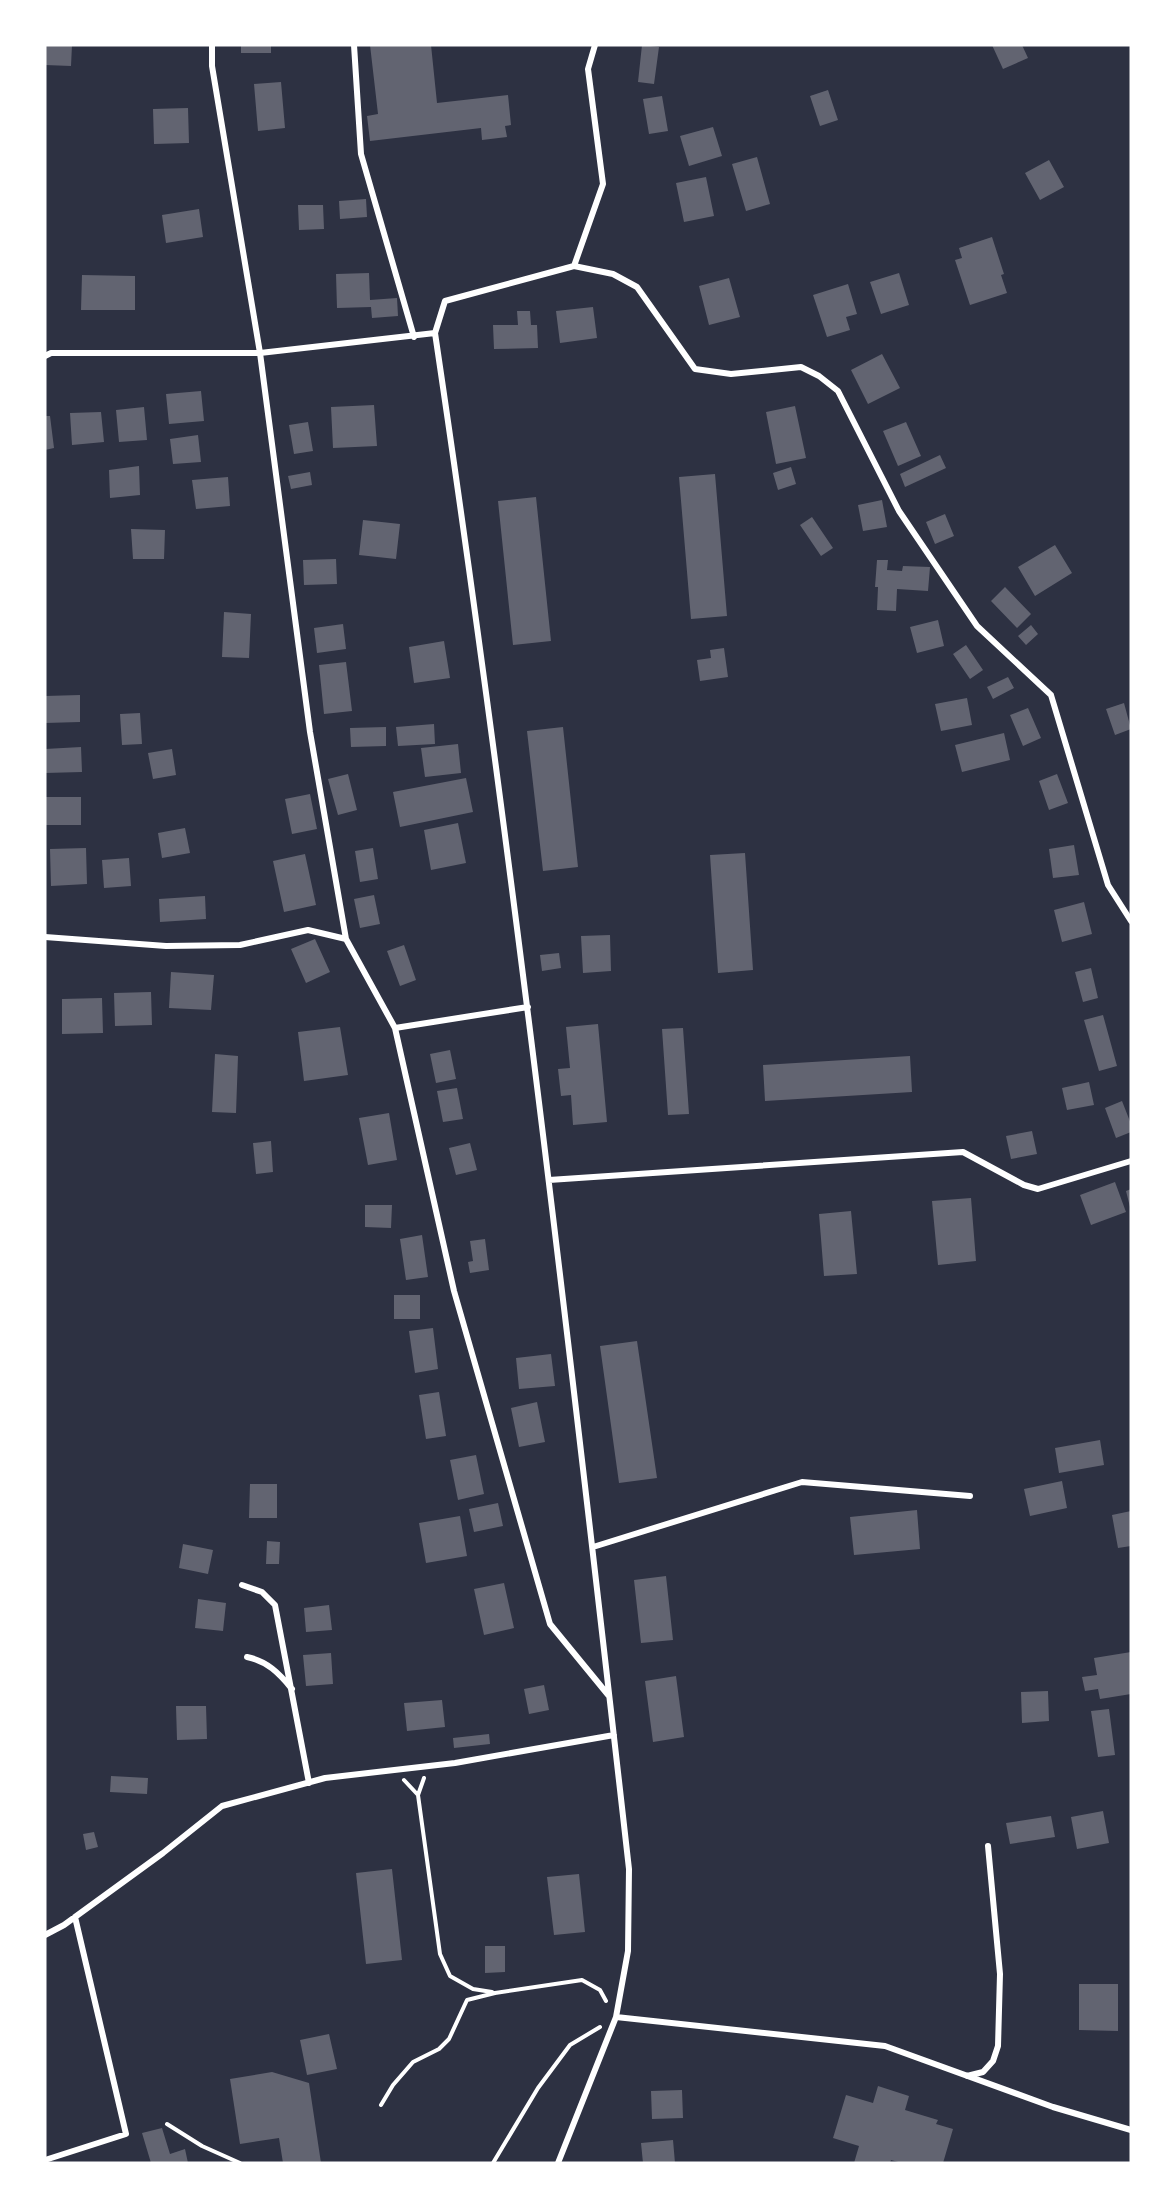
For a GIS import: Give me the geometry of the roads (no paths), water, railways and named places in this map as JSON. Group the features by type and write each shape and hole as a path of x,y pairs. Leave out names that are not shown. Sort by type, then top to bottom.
{"street":[{"path":"212,45 212,66 260,353 310,732 346,939 395,1028 454,1292 550,1624 610,1698"},
{"path":"354,45 361,154 414,337"},
{"path":"574,266 603,184 588,69 595,45"},
{"path":"558,2163 616,2017 628,1951 630,1869 528,1007 479,630 435,333 445,300 574,266 613,274 637,287 695,369 731,374 801,367 819,376 838,391 899,511 977,626 1051,695 1108,885 1131,921"},
{"path":"45,356 51,353 260,353 435,333"},
{"path":"45,937 166,946 240,945 308,930 346,939"},
{"path":"395,1028 528,1007"},
{"path":"549,1180 963,1152 1024,1185 1038,1189 1131,1161"},
{"path":"593,1547 802,1482 970,1496"},
{"path":"242,1585 262,1592 275,1605 309,1783"},
{"path":"247,1657 258,1659 278,1672 292,1690"},
{"path":"45,1935 75,1917 163,1853 222,1806 325,1778 428,1767 614,1735"},
{"path":"966,2076 983,2072 993,2061 998,2046 1000,1974 988,1846"},
{"path":"45,2160 126,2134 75,1917"},
{"path":"616,2017 885,2046 1053,2107 1131,2130"}]}
